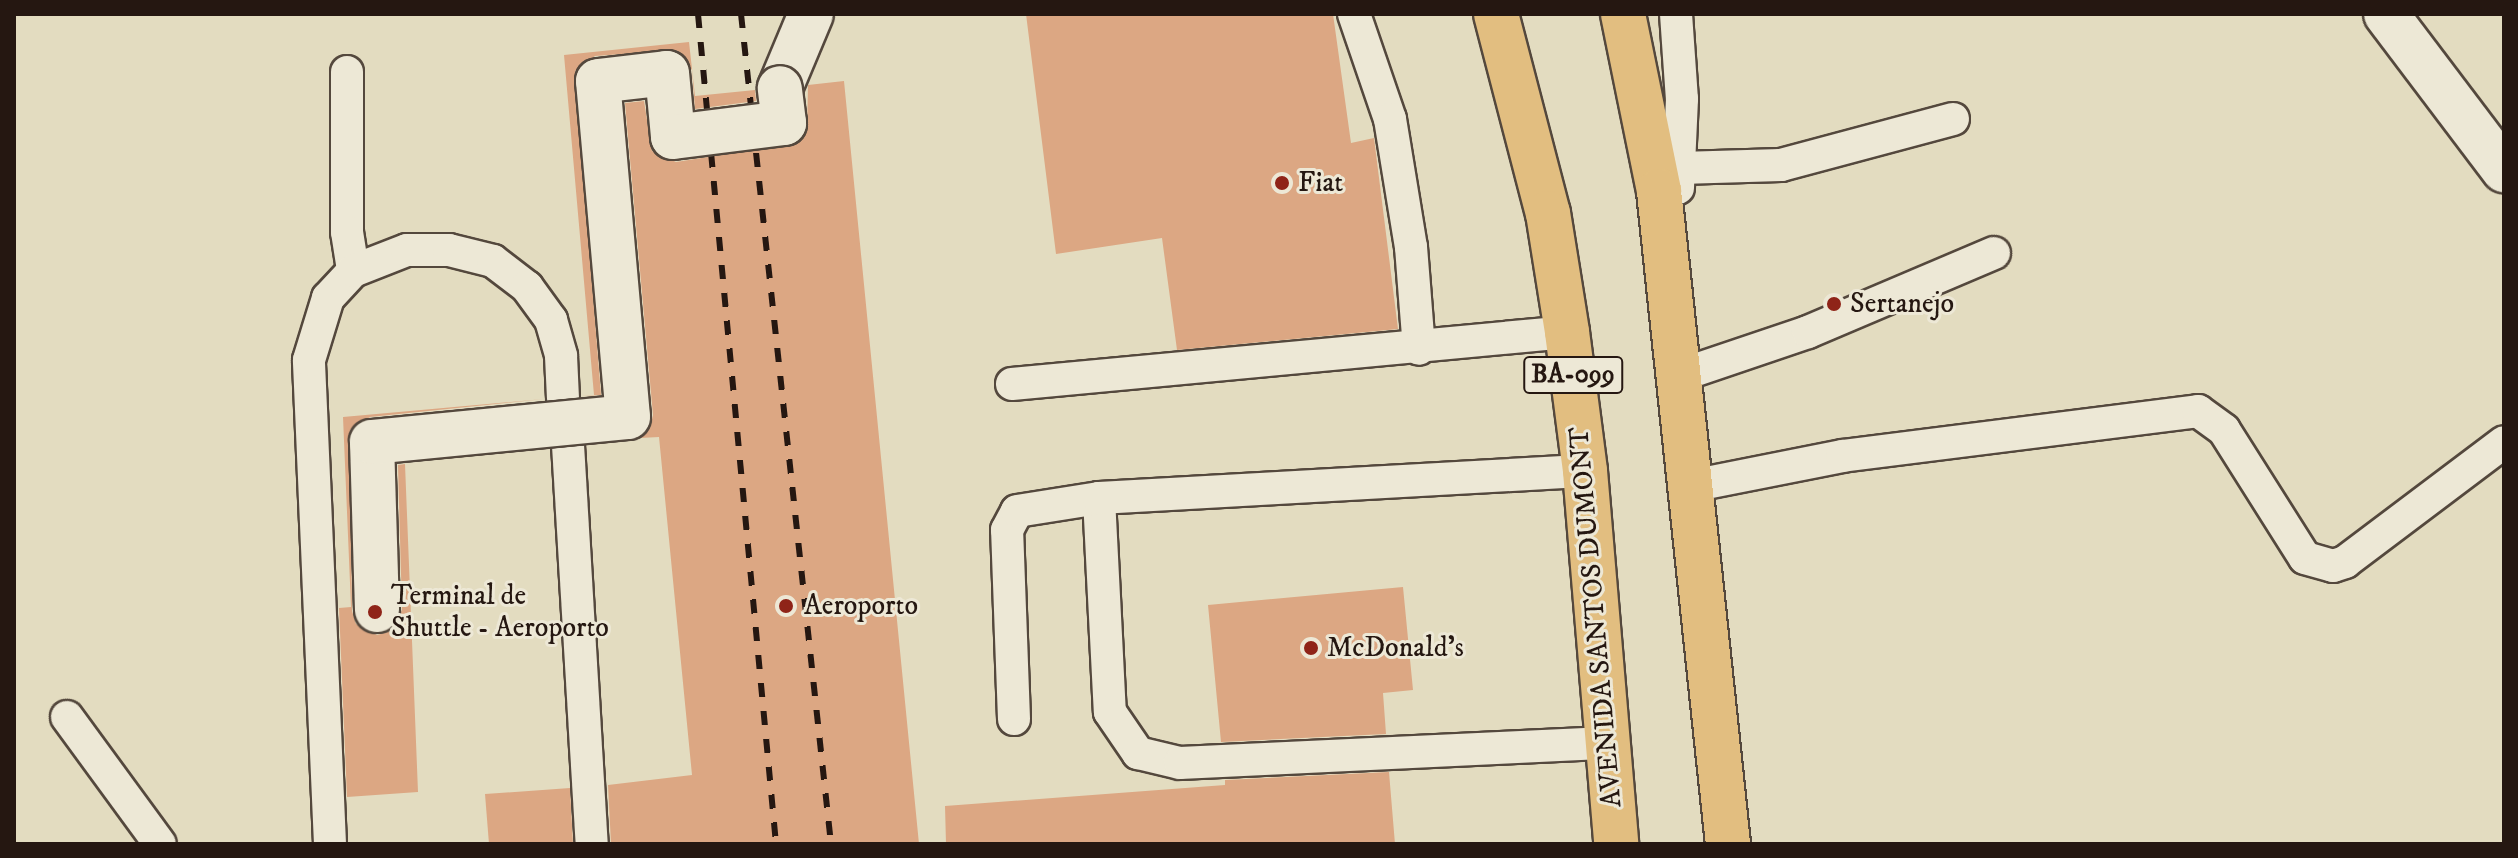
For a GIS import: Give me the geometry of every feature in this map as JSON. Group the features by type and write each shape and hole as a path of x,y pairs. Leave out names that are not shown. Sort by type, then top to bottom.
{"highway":[{"name":"AVENIDA SANTOS DUMONT","path":"1496,14 1548,213 1567,332 1585,471 1616,844"},
{"path":"1623,14 1659,191 1728,844"}],"street":[{"path":"377,610 372,442 628,417 598,81 667,73 673,137 784,123 780,88 811,14"},
{"path":"2386,14 2504,170"}],"lane":[{"path":"1354,14 1390,119 1411,247 1419,349"},
{"path":"1667,283 1680,168 1676,14"},
{"path":"347,72 347,232 353,271"},
{"path":"1680,168 1781,165 1953,119"},
{"path":"330,844 309,360 328,298 353,271 407,250 449,250 493,261 527,287 551,320 561,356 563,398"},
{"path":"1678,376 1808,332 1994,253"},
{"path":"1012,384 1419,349 1567,332"},
{"path":"1691,486 1842,456 2198,411 2224,430 2305,558 2333,566 2345,562 2504,442"},
{"path":"568,445 592,844"},
{"path":"1014,719 1007,530 1017,511 1099,498 1585,471"},
{"path":"1099,498 1110,712 1138,753 1180,763 1607,743"},
{"path":"67,717 160,844"}],"building":[{"path":"1026,14 1333,14 1351,143 1374,138 1398,329 1177,350 1162,238 1056,254"},
{"path":"689,42 695,96 755,90 756,101 695,109 692,70 676,50 595,56 575,71 601,395 582,396 594,395 564,55"},
{"name":"Aeroporto","path":"844,81 919,844 611,844 608,785 692,775 659,437 640,438 650,428 653,415 625,103 644,101 652,151 676,162 798,143 807,132 808,85"},
{"path":"544,399 370,417 350,430 352,611 356,624 377,635 391,631 402,610 398,465 405,464 418,792 347,797 339,608 351,607 343,417"},
{"name":"McDonald's","path":"1403,587 1413,690 1383,693 1386,734 1221,742 1208,605"},
{"path":"1389,772 1395,844 946,844 945,806 1225,785 1225,780"},
{"path":"570,788 573,844 489,844 485,794"}],"railway":[{"path":"698,14 776,844"},
{"path":"741,14 831,844"}],"place":[{"name":"Fiat","path":"1282,183"},
{"name":"Sertanejo","path":"1834,304"},
{"name":"Aeroporto","path":"786,606"},
{"name":"Terminal de Shuttle - Aeroporto","path":"375,612"},
{"name":"McDonald's","path":"1311,648"}]}
